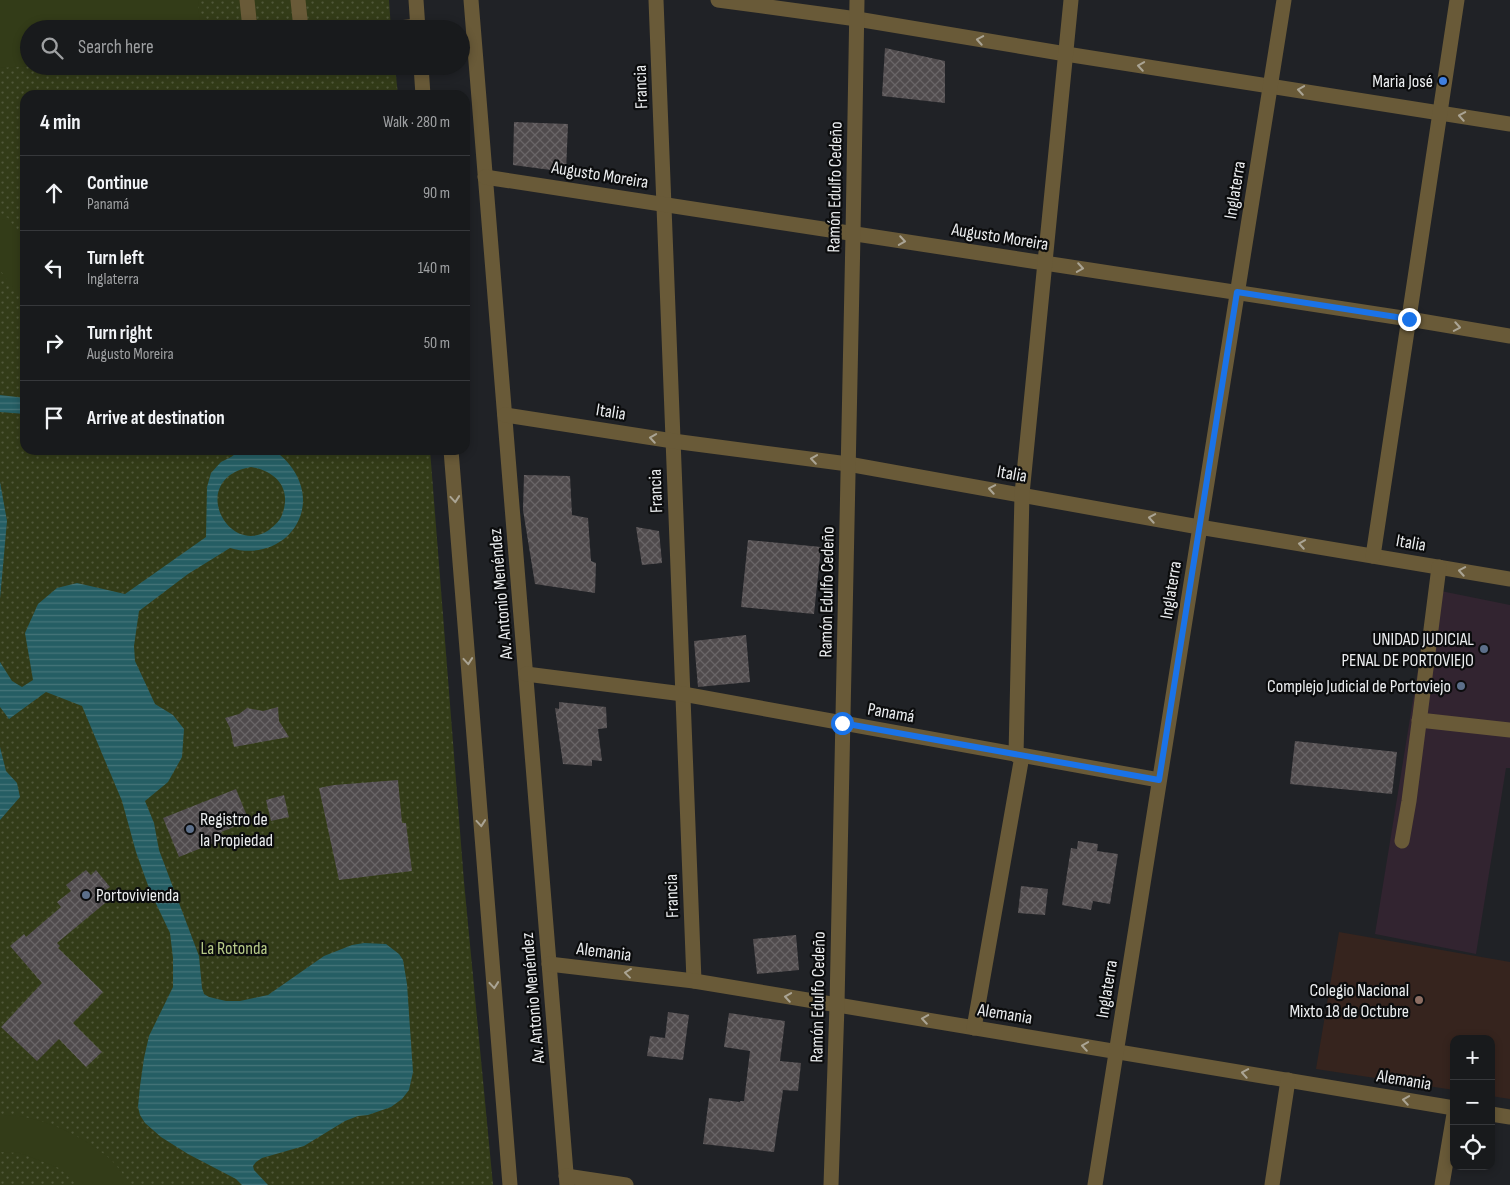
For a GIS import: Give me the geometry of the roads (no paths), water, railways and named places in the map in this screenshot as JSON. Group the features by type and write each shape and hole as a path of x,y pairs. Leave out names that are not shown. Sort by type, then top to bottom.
{"street":[{"path":"247,0 249,20"},
{"path":"298,0 300,20"},
{"path":"416,0 417,20"},
{"name":"Av. Antonio Menéndez","path":"471,0 567,1180"},
{"name":"Francia","path":"656,0 694,981"},
{"path":"718,0 857,19 1510,124"},
{"name":"Ramón Edulfo Cedeño","path":"831,1185 837,1005 857,0"},
{"path":"974,1028 1019,755 1022,494 1071,0"},
{"name":"Inglaterra","path":"1094,1185 1284,0"},
{"path":"1373,556 1457,0"},
{"path":"422,75 423,90"},
{"name":"Augusto Moreira","path":"485,177 1237,292 1510,336"},
{"name":"Italia","path":"505,416 848,464 1200,527 1510,579"},
{"path":"451,455 510,1185"},
{"path":"1402,840 1409,801 1439,567"},
{"name":"Panamá","path":"526,674 683,694 1159,780"},
{"path":"1419,720 1510,730"},
{"name":"Alemania","path":"549,964 694,981 1450,1107"},
{"path":"1272,1185 1288,1080"},
{"path":"1495,1115 1510,1117"},
{"path":"1442,1185 1452,1125"},
{"path":"567,1180 626,1185"}],"water":[{"path":"0,395 20,397 20,414 0,412"},
{"path":"234,455 280,455 289,464 299,481 303,498 301,515 294,529 282,540 267,548 250,551 230,548 188,574 139,611 134,646 135,661 155,704 173,715 184,729 182,757 168,782 145,801 154,823 159,850 199,956 202,988 204,994 209,997 226,1001 240,1001 268,995 324,956 352,945 364,943 386,944 399,954 403,960 407,984 413,1072 409,1090 402,1099 391,1107 345,1121 304,1146 262,1158 256,1162 253,1166 254,1170 268,1185 242,1185 236,1179 188,1154 161,1137 145,1123 140,1115 138,1107 140,1086 149,1036 173,987 173,958 170,933 150,891 136,852 122,801 82,706 46,692 9,719 0,707 0,662 12,681 22,687 33,680 25,633 38,604 57,588 77,583 125,594 206,537 207,487 211,473 221,462","holes":["251,467 274,476 283,488 285,503 282,515 269,530 254,536 239,534 228,525 220,513 217,499 221,485 232,474"]},
{"path":"0,482 7,521 0,599"},
{"path":"0,747 6,771 17,783 20,797 0,820"}],"place":[{"name":"Maria José","path":"1443,81"},
{"name":"UNIDAD JUDICIAL PENAL DE PORTOVIEJO","path":"1484,649"},
{"name":"Complejo Judicial de Portoviejo","path":"1461,686"},
{"name":"Registro de la Propiedad","path":"190,829"},
{"name":"Portovivienda","path":"86,895"},
{"name":"Colegio Nacional Mixto 18 de Octubre","path":"1419,1000"}],"park label":[{"name":"La Rotonda","path":"234,948"}]}
